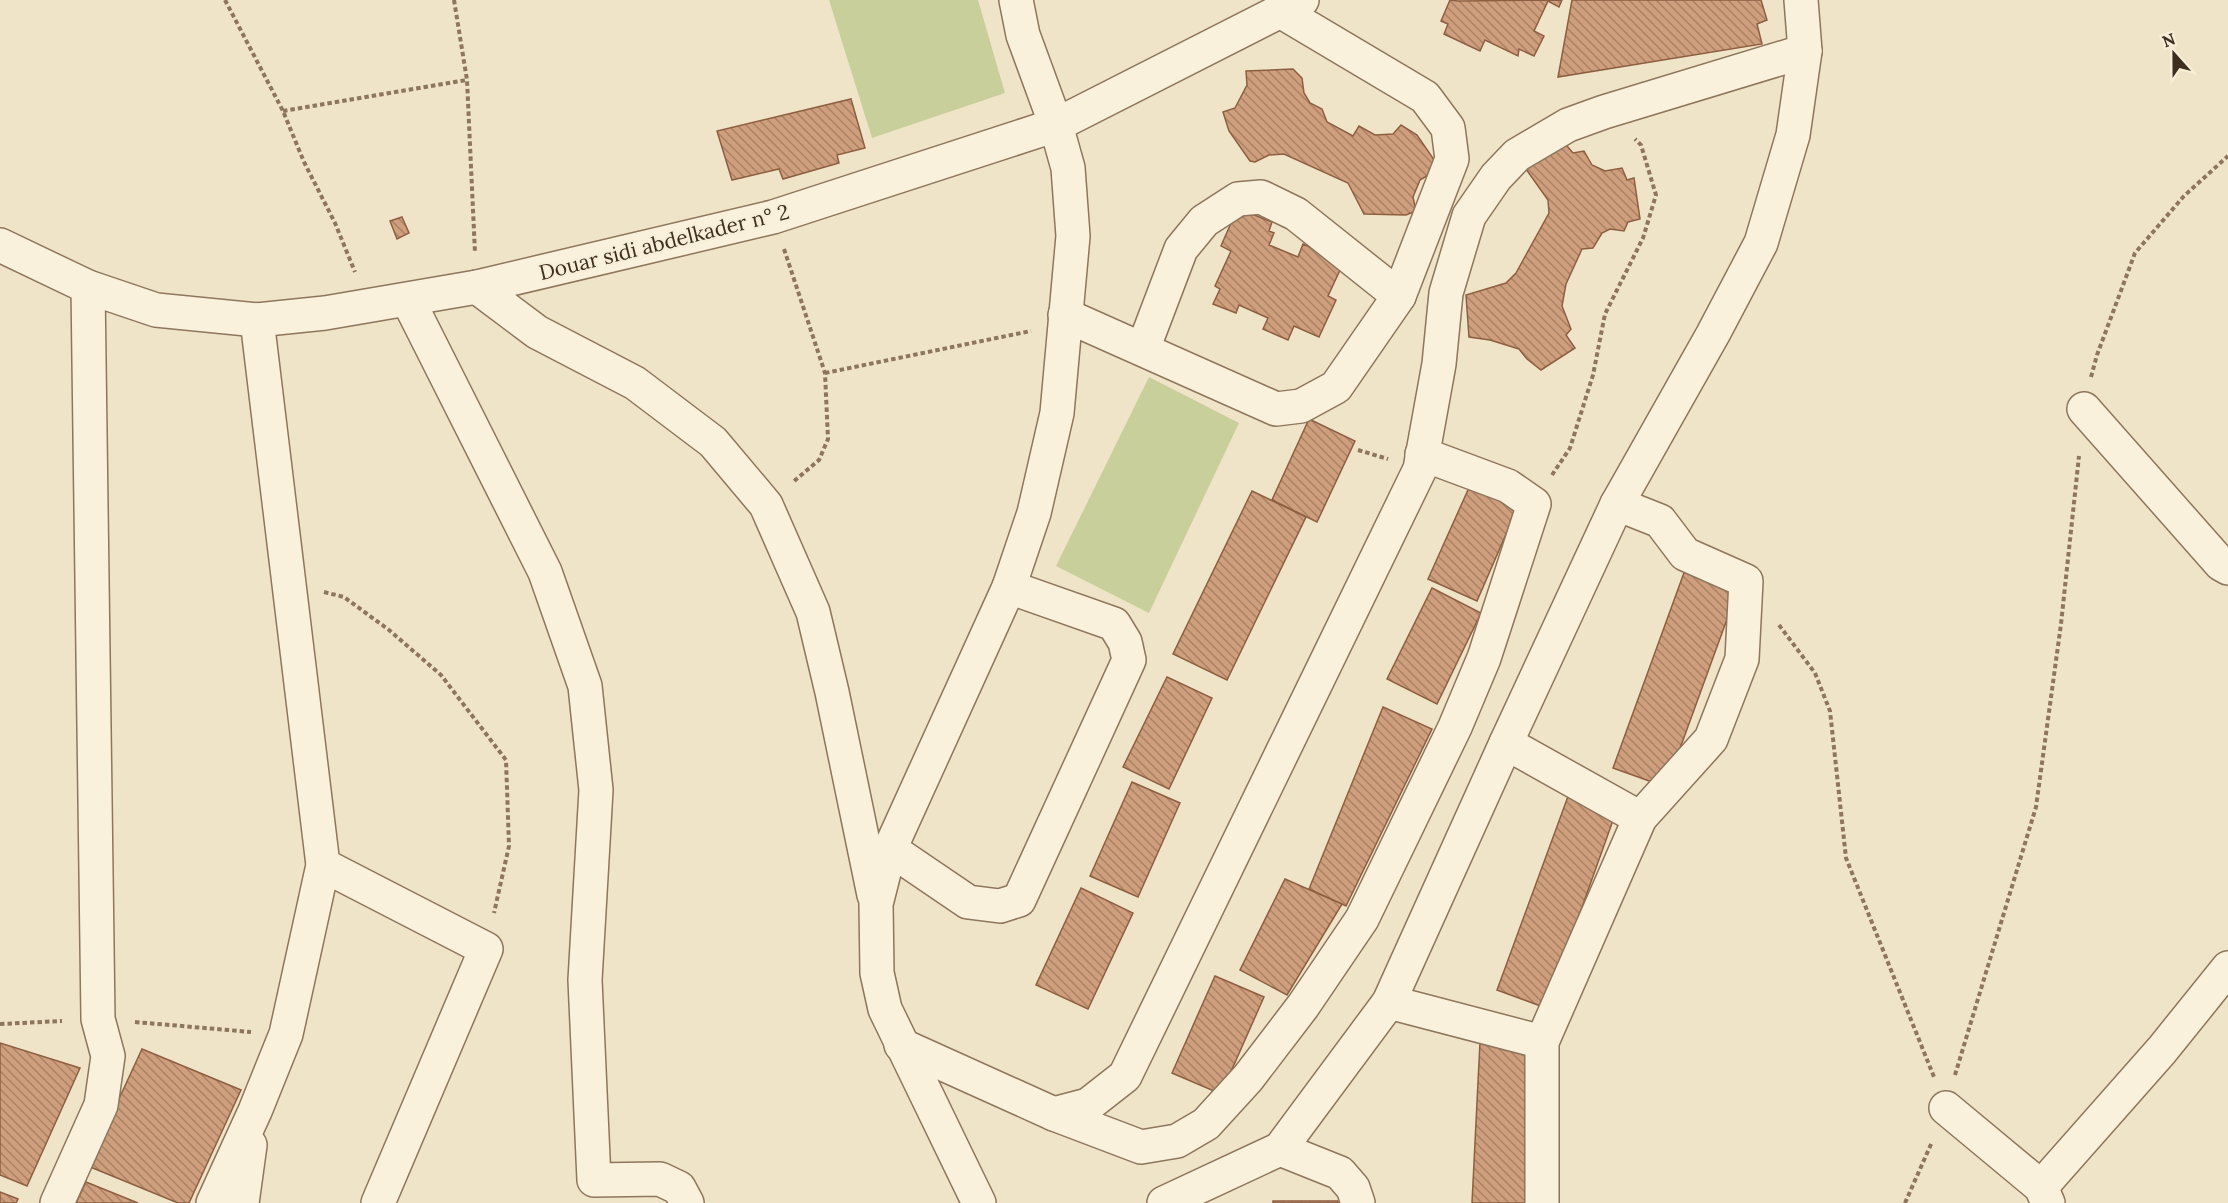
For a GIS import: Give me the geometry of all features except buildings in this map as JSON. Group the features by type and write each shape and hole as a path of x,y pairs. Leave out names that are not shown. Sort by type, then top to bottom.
{"street":[{"path":"876,904 890,849 1009,587 1034,513 1057,413 1051,322 1073,236 1068,168 1056,124 1023,35 1016,0"},
{"path":"1023,35 1038,0"},
{"path":"1229,35 1243,0"},
{"path":"1164,1203 1280,1149 1389,1002 1617,504 1713,334 1761,243 1793,135 1805,51 1801,0"},
{"path":"1051,322 1143,349 1276,409 1301,406 1336,387 1399,296 1452,159 1448,128 1425,96 1292,6"},
{"name":"Douar sidi abdelkader n° 2","path":"0,246 88,287 156,310 257,320 408,300 477,287 773,217 1056,124 1229,35 1292,6"},
{"path":"1054,1114 1088,1105 1125,1076 1420,469 1438,364 1446,293 1469,216 1496,177 1517,155 1568,125 1805,51"},
{"path":"1143,349 1181,249 1204,221 1238,200 1262,197 1296,214 1399,296"},
{"path":"57,1203 101,1105 108,1056 98,1018 88,287"},
{"path":"477,287 537,332 635,383 713,442 766,505 813,612 876,904 877,973 885,1009 979,1203"},
{"path":"408,300 545,572 585,686 596,790 585,980 594,1180 660,1179 679,1188 687,1203"},
{"path":"213,1203 255,1111 285,1035 323,865 257,320"},
{"path":"2084,409 2221,564 2228,568"},
{"path":"901,1046 1054,1114 1141,1147 1178,1141 1206,1124 1248,1078 1303,1005 1362,919 1455,727 1484,658 1534,504 1508,486 1422,454"},
{"path":"1542,1203 1542,1042 1640,818 1711,739 1742,659 1746,581 1685,554 1660,521 1617,504"},
{"path":"890,849 968,902 1000,906 1019,900 1129,660 1125,642 1114,624 1009,587"},
{"path":"1506,743 1640,818"},
{"path":"323,865 486,949 378,1203"},
{"path":"1946,1108 2044,1195 2228,968"},
{"path":"1389,1002 1542,1042"},
{"path":"242,1203 255,1111"},
{"path":"1280,1149 1340,1173 1353,1188 1358,1203"}],"path":[{"path":"225,0 283,111 304,162 335,223 369,306"},
{"path":"453,0 467,80 477,287"},
{"path":"283,111 467,80"},
{"path":"1534,504 1570,447 1593,375 1605,314 1643,238 1656,195 1641,145 1604,112"},
{"path":"1905,1203 1946,1108 2036,807 2061,624 2084,409 2097,355 2135,253 2184,196 2228,156"},
{"path":"766,505 819,460 828,439 825,373 773,217"},
{"path":"825,373 1051,322"},
{"path":"1746,581 1815,673 1830,711 1846,858 1946,1108"},
{"path":"288,584 344,597 389,630 441,675 506,760 509,846 486,949"},
{"path":"0,1024 98,1018 285,1035"}],"green space":[{"path":"829,0 978,0 1005,93 872,138"},
{"path":"1149,377 1239,423 1149,613 1056,566"}]}
